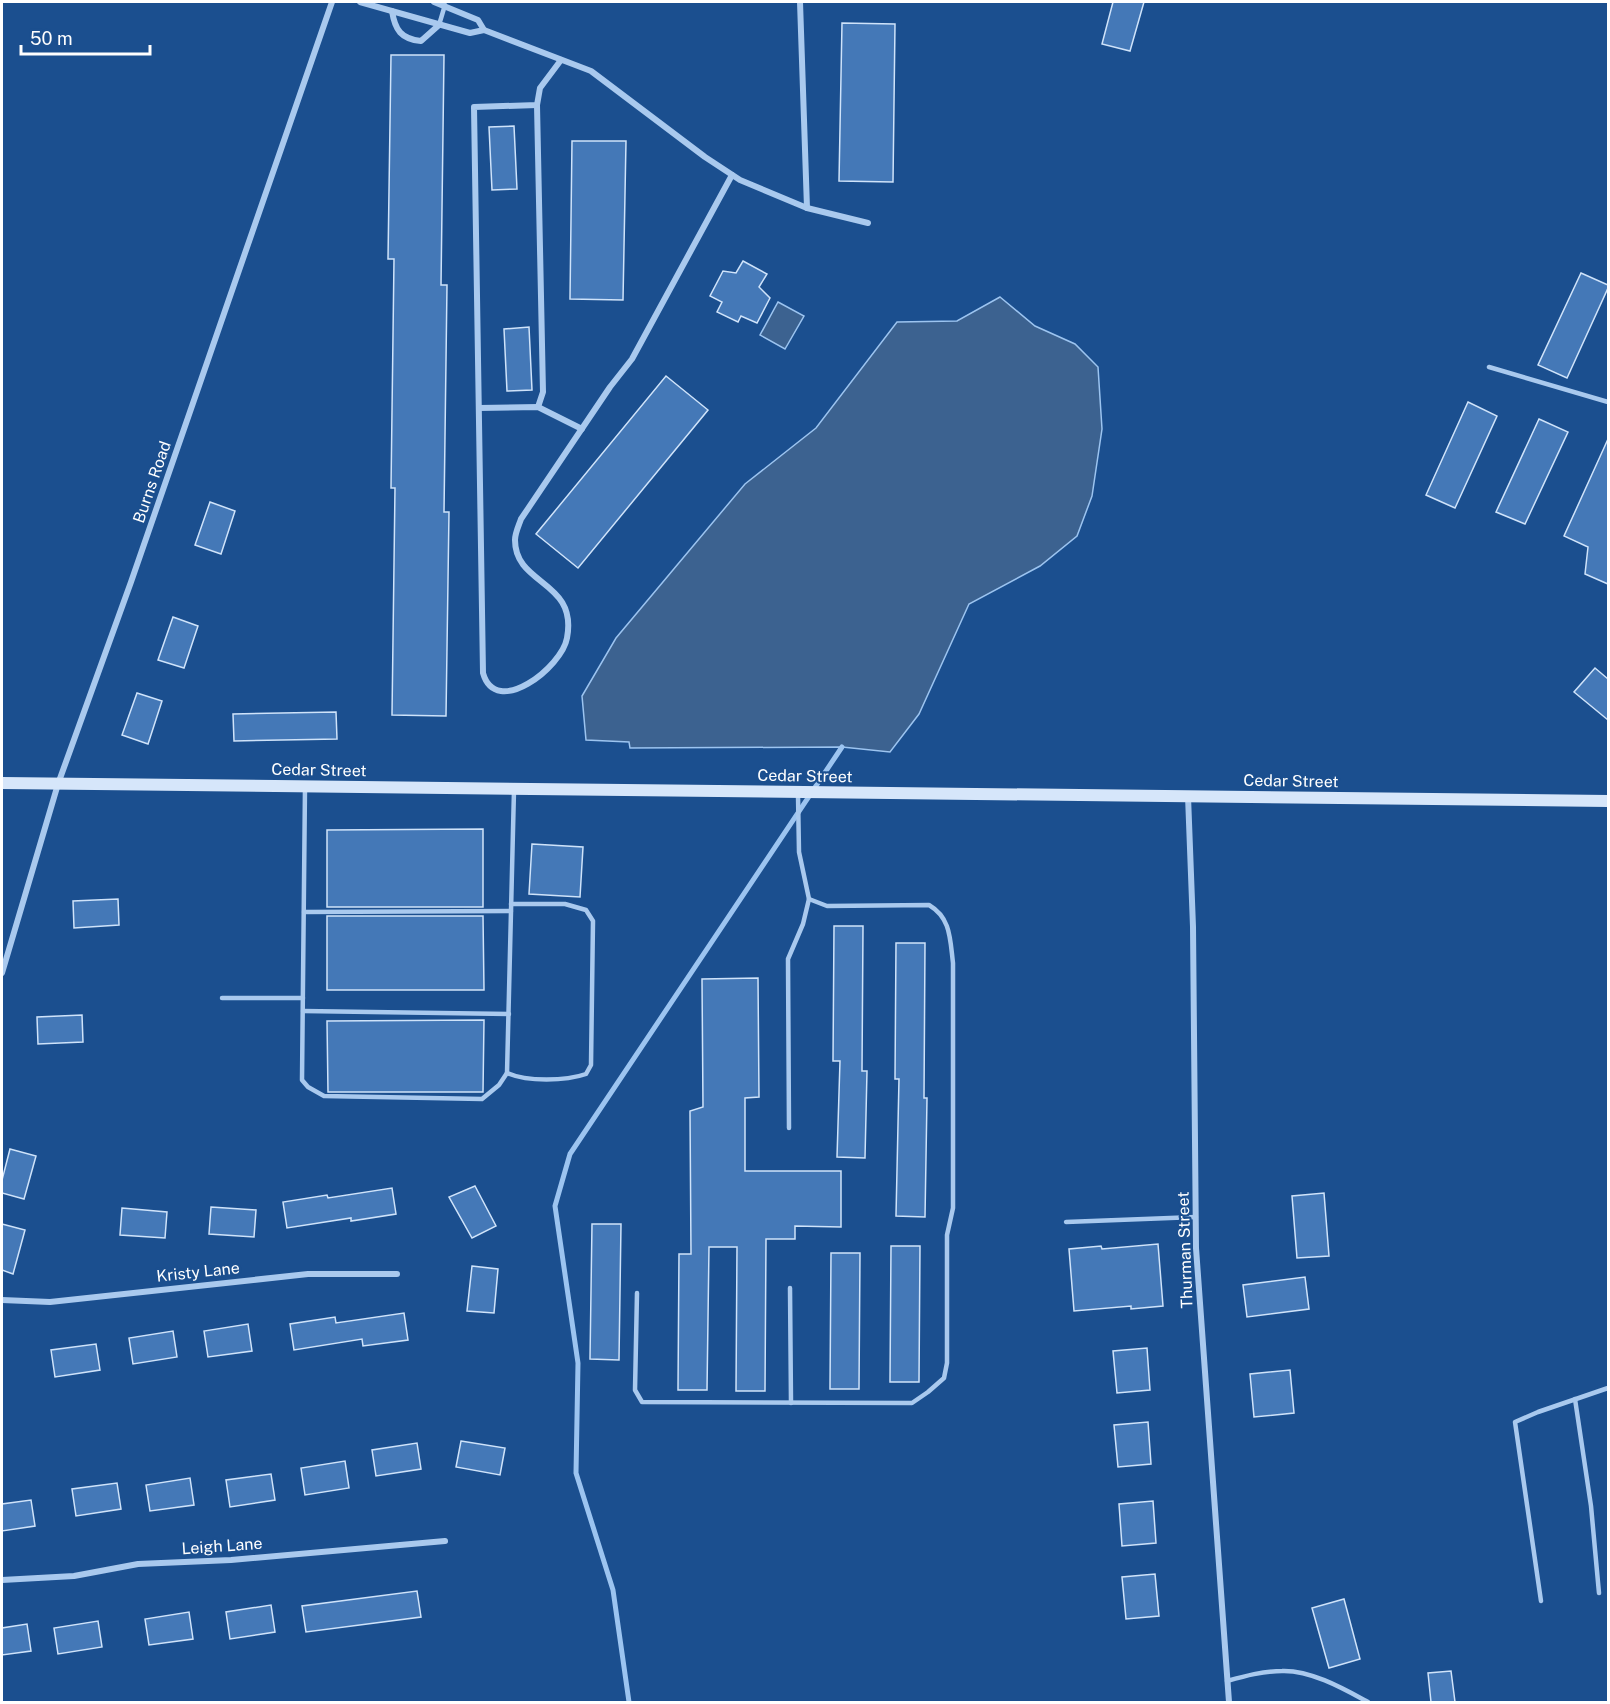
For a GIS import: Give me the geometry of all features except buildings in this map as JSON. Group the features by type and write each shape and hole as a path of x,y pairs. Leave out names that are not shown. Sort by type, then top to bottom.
{"street":[{"name":"Burns Road","path":"2,973 58,784 131,582 332,2"},
{"path":"360,2 470,33 484,30 591,71 686,144 740,180 807,208 868,223"},
{"path":"434,2 478,20 484,30"},
{"path":"800,2 807,208"},
{"path":"392,11 398,30 403,37 412,40 421,41 439,25"},
{"path":"538,407 543,392 537,105 540,88 561,60"},
{"path":"537,105 474,106 483,673 486,683 492,689 502,692 514,690 540,676 557,660 567,640 568,622 564,605 556,592 523,568 516,555 514,538 521,519 632,359 732,175"},
{"path":"479,408 538,407 582,429"},
{"name":"Cedar Street","path":"2,783 1608,801"},
{"name":"Thurman Street","path":"1188,796 1193,927 1196,1248 1229,1702"},
{"name":"Kristy Lane","path":"2,1300 50,1302 308,1274 397,1274"},
{"name":"Leigh Lane","path":"2,1580 74,1576 138,1564 231,1560 445,1540"}],"lane":[{"path":"439,25 446,5"},
{"path":"1489,367 1608,402"},
{"path":"305,787 302,1080 308,1087 324,1096 482,1099 499,1085 507,1072 514,789"},
{"path":"789,1128 788,959 803,924 808,899 799,852 798,792"},
{"path":"637,1293 635,1390 642,1402 912,1403 944,1378 947,1235 953,1208 953,963 949,930 941,912 929,905 827,906 808,899"},
{"path":"507,1072 518,1077 574,1078 586,1074 591,1065 593,921 586,910 566,904 511,904"},
{"path":"304,912 511,911"},
{"path":"222,998 303,998"},
{"path":"303,1011 509,1014"},
{"path":"1066,1222 1196,1217"},
{"path":"790,1288 791,1403"},
{"path":"1540,1601 1515,1422 1608,1388"},
{"path":"1575,1399 1591,1506 1599,1593"},
{"path":"1227,1681 1284,1670 1324,1679 1368,1702"}],"water":[{"path":"1000,297 1035,326 1075,344 1098,367 1102,429 1092,496 1077,536 1040,566 969,604 919,714 890,752 842,747 630,748 629,742 586,740 582,696 616,638 745,484 816,428 897,322 957,321"},
{"path":"778,302 804,316 785,349 760,335"}],"waterway":[{"path":"629,1702 613,1590 576,1473 578,1363 555,1206 570,1154 842,747"}]}
